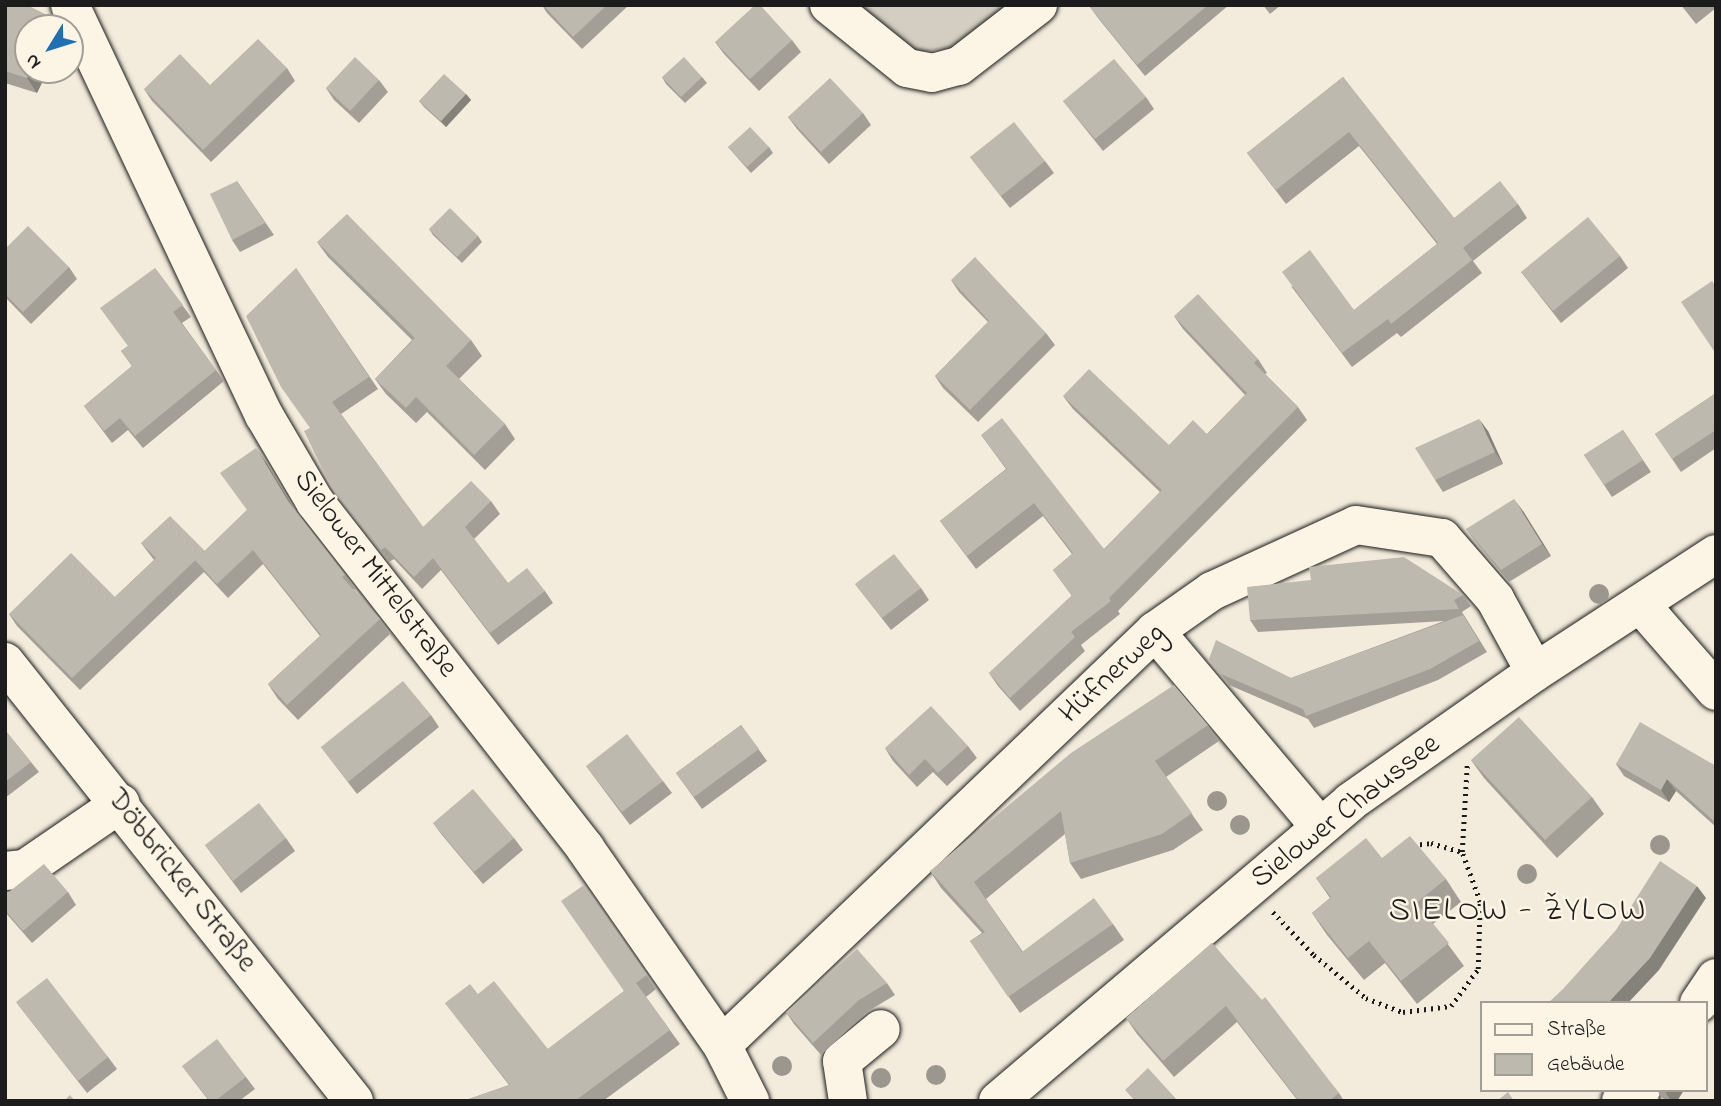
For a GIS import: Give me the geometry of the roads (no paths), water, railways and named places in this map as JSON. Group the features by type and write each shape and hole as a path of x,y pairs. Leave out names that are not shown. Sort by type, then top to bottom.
{"street":[{"name":"Sielower Mittelstraße","path":"70,5 264,415 315,502 585,848 722,1045 750,1101"},
{"path":"829,5 907,68 932,73 959,66 1038,5"},
{"name":"Hüfnerweg","path":"722,1045 1156,631 1212,591 1356,525 1442,538 1495,599 1535,672"},
{"name":"Sielower Chaussee","path":"999,1101 1321,827 1535,672 1716,554"},
{"path":"1641,605 1716,691"},
{"path":"1156,631 1321,827"},
{"name":"Döbbricker Straße","path":"5,662 121,803 354,1101"},
{"path":"5,871 25,869 121,803"},
{"path":"1700,1001 1716,978"},
{"path":"848,1101 842,1062 881,1029"},
{"path":"1622,1101 1638,1092"}],"district":[{"name":"SIELOW - ŽYLOW","path":"1518,912"}]}
